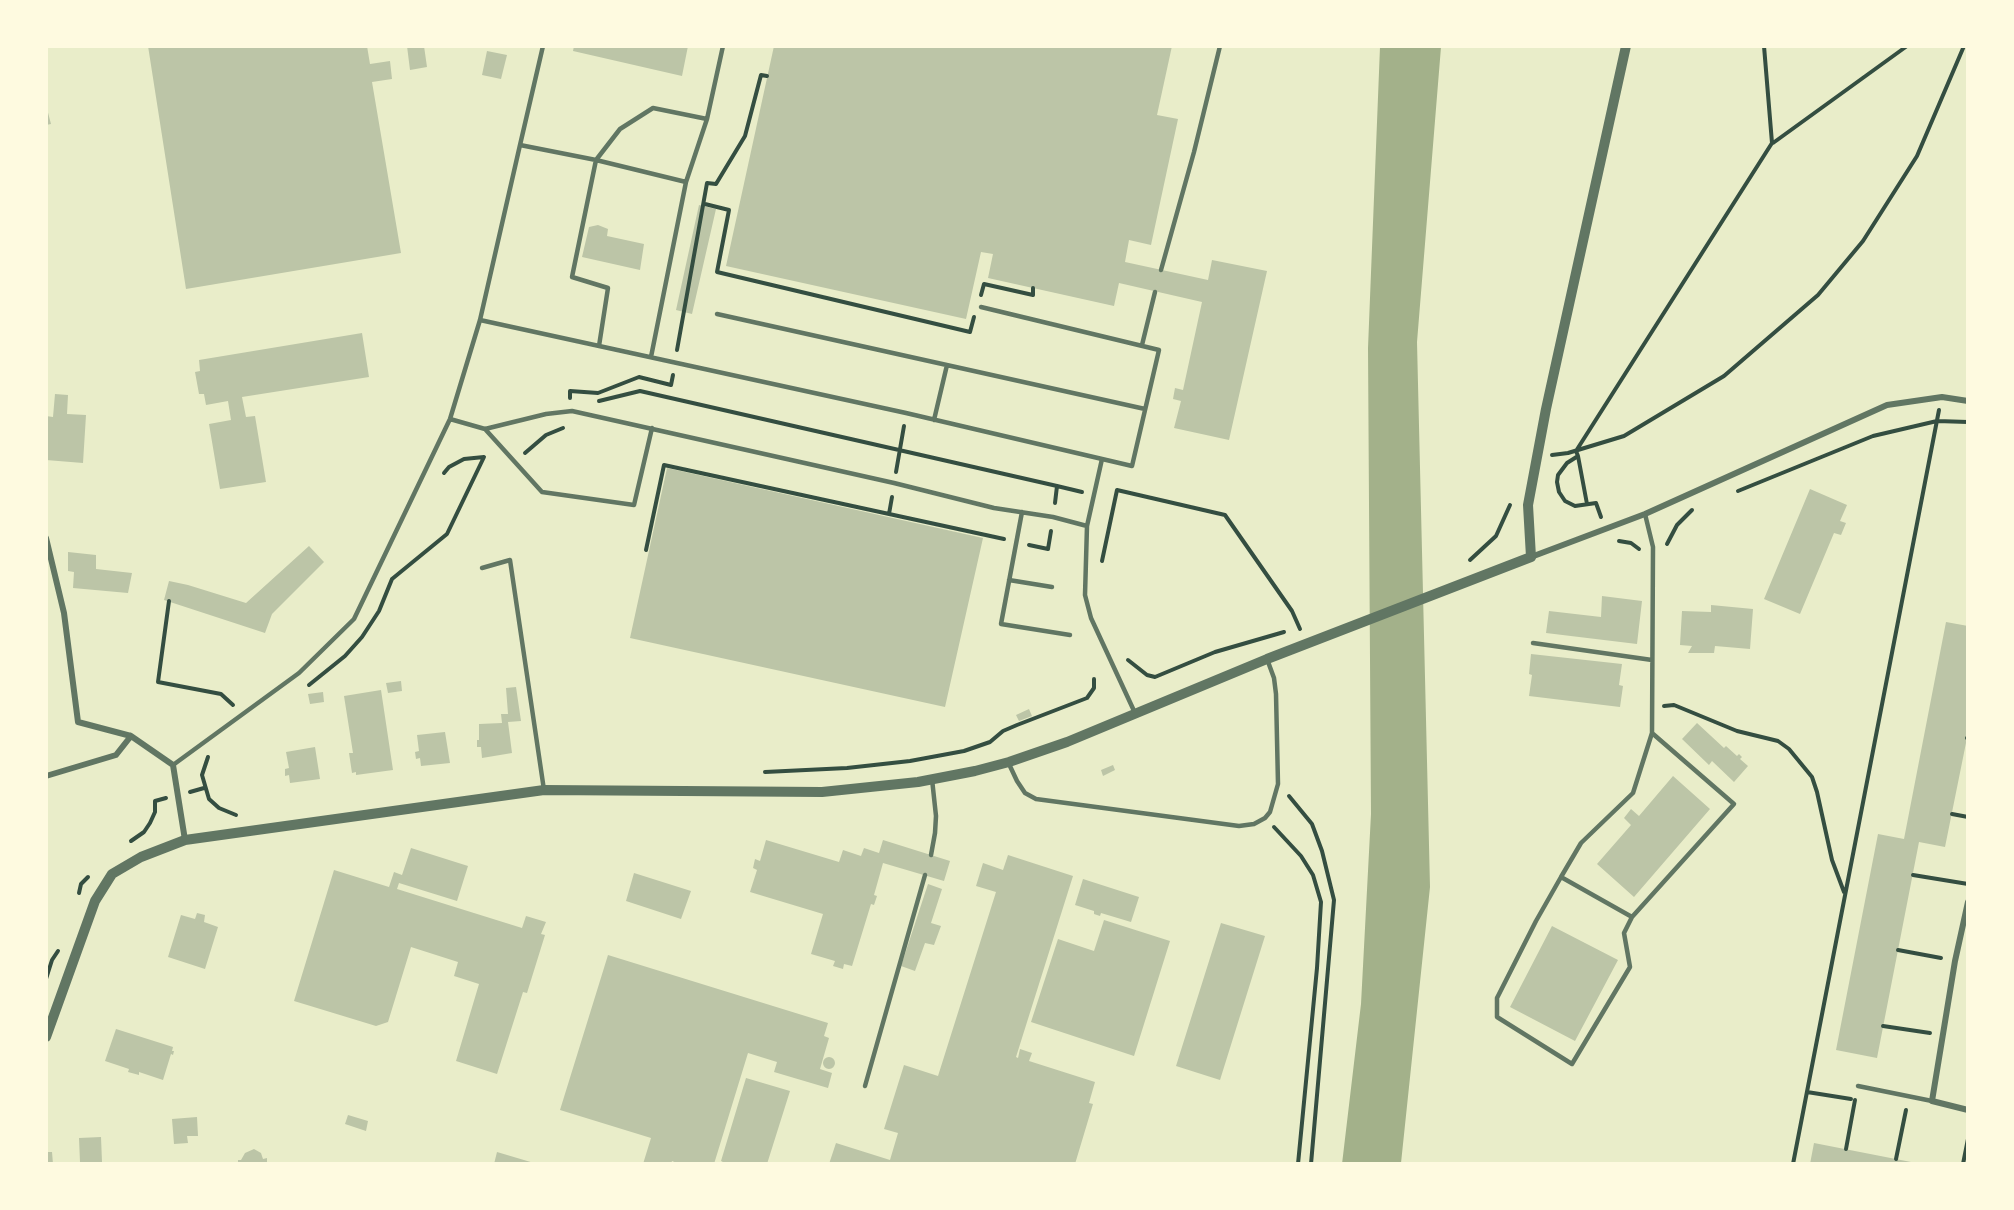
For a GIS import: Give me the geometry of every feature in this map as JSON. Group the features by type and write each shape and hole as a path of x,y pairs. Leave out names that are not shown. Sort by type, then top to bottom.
{"street":[{"path":"1531,556 1528,505 1626,46"},
{"path":"46,1037 95,901 112,874 141,857 185,840 544,790 822,792 932,779 975,771 1009,762 1067,741 1267,659 1645,514 1887,405 1942,397 1968,401"},
{"path":"46,538 64,613 78,722 131,736 173,765 185,840"},
{"path":"46,776 116,755 131,736"},
{"path":"1968,902 1964,932 1955,961 1932,1101 1968,1110"}],"lane":[{"path":"173,765 299,673 354,619 450,420 480,320 543,46"},
{"path":"651,357 686,182 707,119 723,46"},
{"path":"1161,270 1194,152 1220,46"},
{"path":"599,346 608,288 572,277 596,160 620,129 653,108 707,119"},
{"path":"520,145 596,160 686,182"},
{"path":"1142,345 1155,292"},
{"path":"480,320 1132,466 1159,350 981,307"},
{"path":"717,314 1145,409"},
{"path":"934,420 947,365"},
{"path":"450,420 484,429 546,414 572,411 894,483 994,508 1053,517 1087,526"},
{"path":"484,429 542,492 633,505 652,428"},
{"path":"1102,459 1087,526 1085,595 1091,618 1135,713"},
{"path":"1022,512 1001,624 1070,635"},
{"path":"1645,514 1653,547 1652,733 1633,792 1581,843 1536,921 1497,998 1497,1017 1572,1064 1630,967 1624,933 1632,917 1734,804 1652,733"},
{"path":"482,568 510,560 544,790"},
{"path":"1009,580 1052,587"},
{"path":"1533,643 1652,660"},
{"path":"1009,762 1025,793 1036,799 1239,825 1254,824 1265,818 1275,800 1278,784 1276,694 1274,678 1267,659"},
{"path":"931,855 936,816 932,779"},
{"path":"865,1086 925,875"},
{"path":"1561,877 1632,917"},
{"path":"1858,1086 1932,1101"}],"path":[{"path":"1764,46 1772,143"},
{"path":"1576,451 1772,143 1907,46"},
{"path":"1538,456 1576,451 1624,436 1724,376 1818,295 1863,241 1917,156 1960,60 1964,46"},
{"path":"573,399 570,398 570,391 598,393 639,377 671,385 707,183 716,184 745,136 761,75 767,76"},
{"path":"705,204 729,210 717,272 970,332 975,315"},
{"path":"981,295 984,284 1033,295 1034,288"},
{"path":"1793,1164 1942,397"},
{"path":"1735,492 1874,436 1937,421 1968,423"},
{"path":"894,483 902,437"},
{"path":"900,450 1115,500"},
{"path":"1576,451 1587,504"},
{"path":"1578,456 1563,467 1558,475 1559,492 1565,501 1575,506 1596,503 1612,543 1624,541 1640,550 1668,544 1677,525 1695,508"},
{"path":"306,686 313,683 345,656 362,637 379,610 392,579 447,534 484,457 464,459 450,466 444,473"},
{"path":"646,550 664,465 1048,549 1057,486"},
{"path":"1101,562 1117,490 1225,515 1292,611 1300,628 1215,652 1155,677 1147,675 1129,662 1124,653"},
{"path":"1464,563 1474,558 1496,536 1511,502"},
{"path":"170,601 158,682 221,694 233,706"},
{"path":"763,772 809,771 910,761 971,749 990,742 1003,731 1087,698 1094,688 1094,679"},
{"path":"1652,706 1674,705 1737,731 1778,741 1788,749 1812,777 1832,860 1845,894"},
{"path":"213,752 208,756 202,775 209,799 227,813 244,815"},
{"path":"1278,784 1312,824 1334,900 1311,1164"},
{"path":"1952,814 1968,817"},
{"path":"1265,818 1301,856 1313,875 1321,902 1298,1164"},
{"path":"1913,875 1968,884"},
{"path":"1898,950 1955,961"},
{"path":"46,979 52,960"},
{"path":"1883,1026 1943,1035"},
{"path":"1846,1149 1858,1086"},
{"path":"1896,1159 1906,1108"},
{"path":"1963,1164 1968,1139"}],"shaded area":[{"path":"1380,47 1441,47 1417,342 1430,887 1401,1163 1342,1164 1361,1004 1371,814 1368,348"}],"building":[{"path":"148,46 367,46 370,64 390,61 392,79 372,82 401,253 186,289"},
{"path":"407,46 424,46 427,67 410,70"},
{"path":"574,46 688,46 682,76 573,51"},
{"path":"774,46 1172,46 1157,115 1178,119 1151,245 1129,240 1125,262 1208,280 1212,260 1267,271 1229,440 1174,428 1181,401 1173,399 1175,388 1183,390 1202,302 1119,283 1114,306 988,278 993,254 981,252 966,319 726,266"},
{"path":"487,51 507,55 501,79 482,75"},
{"path":"46,105 51,124 46,125"},
{"path":"699,205 716,209 692,314 676,310"},
{"path":"598,225 608,229 607,236 644,244 640,270 582,257 589,227"},
{"path":"362,333 369,377 242,397 246,417 255,416 266,482 220,489 209,424 231,420 228,401 206,405 204,394 199,394 195,372 200,371 199,360"},
{"path":"55,394 68,395 67,414 86,415 83,463 46,460 46,416 53,417"},
{"path":"667,468 983,538 945,707 630,638"},
{"path":"1810,489 1847,505 1840,521 1846,523 1841,535 1834,533 1800,614 1764,599"},
{"path":"309,546 324,562 272,614 265,633 164,600 169,581 246,603"},
{"path":"68,552 96,555 96,569 132,573 128,593 73,588 74,572 68,571"},
{"path":"1602,596 1642,601 1637,644 1546,633 1549,611 1601,617"},
{"path":"1711,605 1753,609 1750,649 1715,646 1714,653 1688,653 1692,646 1680,645 1682,611 1711,612"},
{"path":"1946,622 1968,626 1968,733 1945,847 1919,842 1877,1058 1836,1050 1878,834 1904,839"},
{"path":"1531,654 1622,664 1619,685 1623,686 1620,707 1529,696 1532,675 1529,674"},
{"path":"401,681 402,691 388,693 386,683"},
{"path":"516,687 521,721 508,722 512,753 482,758 481,747 477,747 479,724 502,723 501,714 508,714 506,688"},
{"path":"381,690 393,770 356,775 356,772 352,773 349,753 353,753 344,696"},
{"path":"323,692 324,702 310,704 308,694"},
{"path":"1029,709 1032,716 1019,721 1016,715"},
{"path":"1697,723 1724,748 1726,746 1737,756 1739,754 1742,757 1740,759 1748,766 1734,782 1712,761 1709,765 1682,739"},
{"path":"445,732 450,763 421,766 420,758 416,759 415,752 419,751 417,735"},
{"path":"315,747 320,779 290,783 289,775 285,776 285,769 289,768 286,752"},
{"path":"1113,765 1115,770 1103,776 1101,770"},
{"path":"1673,776 1710,809 1634,897 1597,864 1631,825 1624,818 1631,809 1639,816"},
{"path":"766,840 839,862 843,850 861,856 864,848 879,853 883,840 950,861 944,881 883,863 874,895 877,896 874,905 871,904 852,966 844,964 843,969 833,966 835,961 811,954 823,914 750,892 757,870 753,868 755,859 760,861"},
{"path":"411,848 468,866 457,901 399,883 397,889 522,928 526,916 546,922 541,934 545,935 527,993 523,992 497,1074 456,1061 479,984 454,976 458,962 411,947 388,1022 376,1026 294,1001 334,870 389,887 394,872 402,875"},
{"path":"1008,855 1073,876 1016,1057 1018,1058 1020,1049 1032,1053 1029,1061 1095,1082 1089,1103 1093,1104 1075,1164 829,1164 836,1143 890,1160 898,1133 884,1129 904,1065 938,1076 996,892 976,886 983,863 1003,870"},
{"path":"634,873 691,891 681,919 626,901"},
{"path":"1083,879 1139,897 1131,922 1101,913 1100,916 1094,914 1094,911 1075,905"},
{"path":"928,884 942,889 931,923 941,926 934,945 925,943 915,971 901,966"},
{"path":"197,913 205,915 204,922 218,927 205,969 168,957 181,915 195,919"},
{"path":"1104,920 1170,941 1134,1056 1031,1022 1058,939 1094,951"},
{"path":"1221,923 1265,936 1220,1080 1176,1066"},
{"path":"1552,926 1618,960 1575,1041 1510,1007"},
{"path":"608,955 828,1023 824,1036 829,1038 820,1069 832,1073 828,1088 774,1072 777,1062 748,1053 714,1164 679,1164 672,1161 671,1164 643,1164 651,1138 560,1110"},
{"path":"116,1029 173,1047 173,1055 171,1054 163,1080 139,1072 139,1075 128,1072 129,1069 105,1061"},
{"path":"831,1057 835,1063 831,1069 827,1069 823,1061"},
{"path":"746,1078 790,1091 767,1164 727,1164 721,1161"},
{"path":"348,1115 368,1121 366,1131 345,1124"},
{"path":"197,1117 198,1136 187,1136 188,1143 174,1144 172,1119"},
{"path":"101,1137 102,1162 80,1162 79,1138"},
{"path":"1814,1143 1911,1162 1911,1164 1810,1164"},
{"path":"254,1149 261,1153 263,1159 267,1158 267,1164 238,1164 238,1160 241,1160 245,1153"},
{"path":"46,1152 52,1152 53,1164 46,1164"},
{"path":"497,1152 534,1163 534,1164 494,1164"}]}
